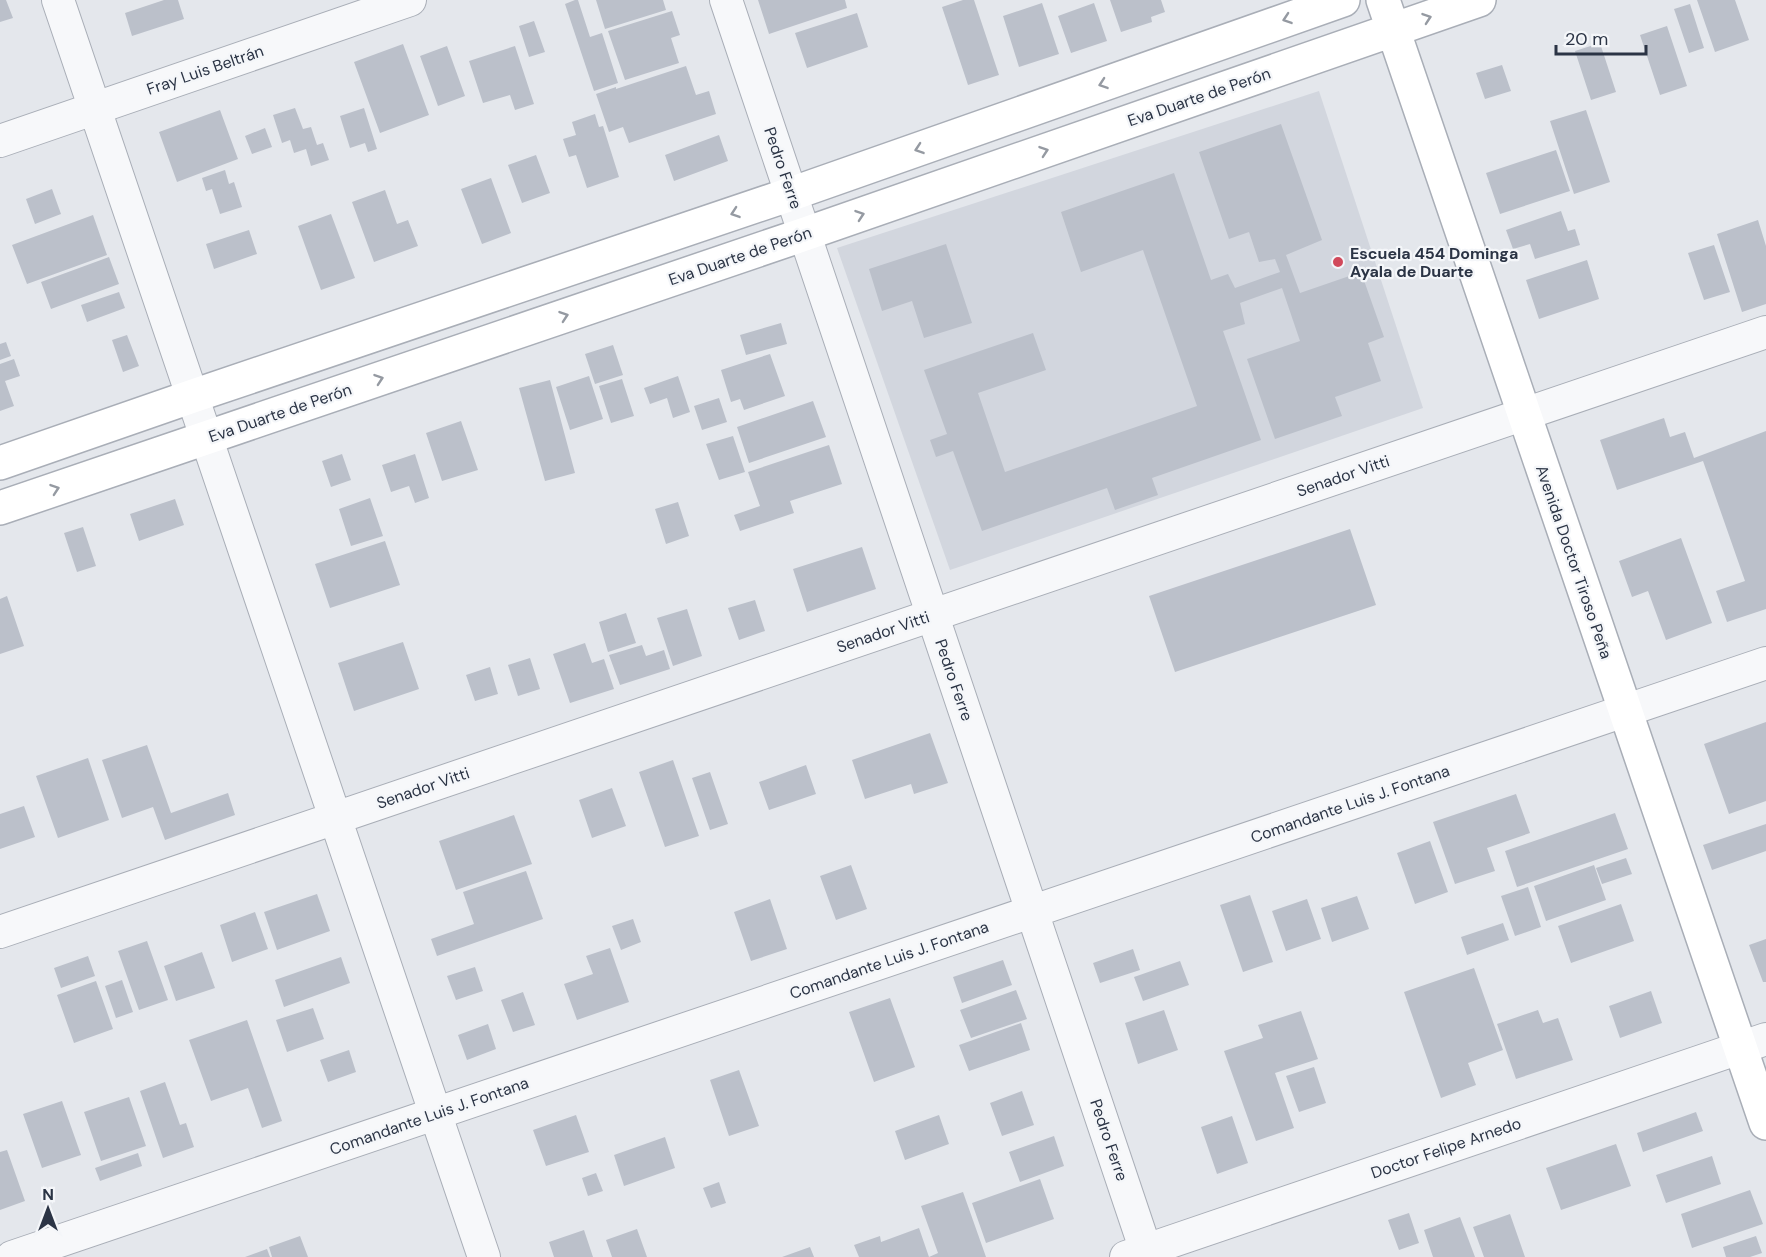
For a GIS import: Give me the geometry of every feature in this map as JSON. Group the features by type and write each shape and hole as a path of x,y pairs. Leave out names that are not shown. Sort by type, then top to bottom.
{"street":[{"path":"58,0 484,1257"},
{"name":"Fray Luis Beltrán","path":"0,141 410,0"},
{"name":"Pedro Ferre","path":"726,0 1032,912 1140,1255"},
{"path":"0,463 791,194 1343,0"},
{"name":"Eva Duarte de Perón","path":"0,508 805,234 1388,15 1479,0"},
{"name":"Avenida Doctor Tiroso Peña","path":"1388,15 1625,711 1753,1044 1766,1123"},
{"name":"Senador Vitti","path":"0,932 1766,332"},
{"name":"Comandante Luis J. Fontana","path":"12,1257 1766,663"},
{"name":"Doctor Felipe Arnedo","path":"1140,1255 1753,1044"}],"shaded area":[{"path":"1319,91 1423,408 950,570 837,248"}],"building":[{"path":"0,0 6,0 13,18 0,22"},
{"path":"164,0 178,0 184,19 132,36 125,13"},
{"path":"578,0 590,37 602,33 618,83 594,91 565,4"},
{"path":"596,0 663,0 666,10 605,29"},
{"path":"758,0 845,0 847,8 769,34"},
{"path":"963,0 974,0 999,75 968,85 942,7"},
{"path":"1110,0 1161,0 1165,12 1151,17 1152,22 1121,32"},
{"path":"1697,0 1735,0 1749,40 1715,52"},
{"path":"1042,3 1059,54 1019,67 1003,16"},
{"path":"1094,3 1107,41 1071,53 1058,16"},
{"path":"1690,4 1704,48 1689,53 1674,9"},
{"path":"672,11 680,35 671,38 679,63 625,80 608,31"},
{"path":"857,13 868,47 807,68 795,33"},
{"path":"534,21 545,52 529,57 519,26"},
{"path":"1667,26 1687,86 1660,95 1640,35"},
{"path":"1600,43 1616,92 1591,100 1575,51"},
{"path":"403,44 429,115 380,133 354,62"},
{"path":"447,46 465,96 438,106 420,56"},
{"path":"515,46 534,104 515,110 510,95 483,103 469,61"},
{"path":"1502,65 1511,91 1485,99 1476,73"},
{"path":"686,66 696,95 709,91 716,114 629,143 623,127 609,132 596,94"},
{"path":"295,108 303,129 311,127 317,145 323,143 329,160 311,166 306,149 294,153 290,140 282,143 273,115"},
{"path":"364,108 377,149 368,152 365,143 350,148 340,116"},
{"path":"220,110 238,159 177,182 159,132"},
{"path":"1586,110 1610,182 1574,194 1550,121"},
{"path":"595,114 599,127 603,126 619,177 587,188 576,155 569,157 563,139 576,135 572,122"},
{"path":"1281,124 1322,240 1286,255 1300,293 1361,272 1384,337 1368,343 1381,381 1335,397 1342,416 1275,439 1247,359 1300,341 1282,288 1240,303 1245,324 1223,331 1261,440 1152,478 1158,495 1115,510 1107,488 982,531 953,451 936,457 930,440 947,434 924,370 1033,333 1046,370 978,393 1005,472 1197,406 1143,250 1081,272 1061,212 1174,173 1211,280 1228,274 1235,288 1280,272 1275,259 1259,262 1249,232 1229,239 1199,152"},
{"path":"265,128 272,147 252,154 245,136"},
{"path":"719,135 728,161 674,181 665,155"},
{"path":"1556,150 1570,191 1500,214 1486,173"},
{"path":"536,155 550,193 522,203 508,165"},
{"path":"225,170 229,184 234,182 242,207 220,214 212,189 206,191 202,178"},
{"path":"491,178 511,233 482,244 461,189"},
{"path":"52,189 61,214 35,224 26,199"},
{"path":"385,190 397,224 408,220 418,246 374,262 352,202"},
{"path":"1561,211 1568,231 1575,229 1580,245 1535,259 1530,244 1513,249 1506,230"},
{"path":"331,214 355,278 321,290 298,226"},
{"path":"93,215 107,255 27,284 12,245"},
{"path":"1758,220 1766,246 1766,304 1742,312 1717,234"},
{"path":"249,230 257,254 214,269 206,244"},
{"path":"946,244 972,323 924,338 912,301 882,311 869,269"},
{"path":"1714,245 1730,292 1704,300 1688,253"},
{"path":"109,257 119,284 51,309 41,282"},
{"path":"1587,260 1599,299 1539,319 1526,280"},
{"path":"119,292 125,308 87,322 81,305"},
{"path":"781,323 787,344 746,355 740,335"},
{"path":"127,335 139,366 123,372 112,340"},
{"path":"6,342 11,356 0,360 0,344"},
{"path":"613,345 623,375 595,384 585,354"},
{"path":"770,354 785,396 744,410 740,399 731,402 721,370"},
{"path":"14,359 20,376 5,381 14,406 0,411 0,364"},
{"path":"589,376 603,419 570,430 556,387"},
{"path":"678,376 690,412 673,418 667,398 650,404 644,388"},
{"path":"622,379 634,416 611,423 599,386"},
{"path":"550,380 575,473 545,481 519,388"},
{"path":"719,398 727,422 702,430 694,406"},
{"path":"813,401 826,437 749,463 737,427"},
{"path":"1664,418 1670,437 1685,432 1694,458 1766,431 1766,609 1727,622 1716,591 1745,581 1703,461 1617,490 1600,440"},
{"path":"461,421 478,470 442,481 426,433"},
{"path":"733,436 745,472 719,480 706,444"},
{"path":"829,445 842,484 790,501 794,513 740,531 734,515 760,506 748,472"},
{"path":"342,454 351,480 331,487 322,461"},
{"path":"415,454 429,498 415,503 409,486 391,492 382,465"},
{"path":"370,498 383,536 351,546 339,509"},
{"path":"175,499 184,525 139,541 130,514"},
{"path":"678,502 689,536 666,544 655,509"},
{"path":"83,527 96,566 77,572 64,533"},
{"path":"1350,529 1376,605 1175,672 1149,596"},
{"path":"1681,538 1712,623 1666,640 1648,591 1632,597 1619,561"},
{"path":"385,541 400,585 330,608 315,564"},
{"path":"862,547 876,589 807,612 793,569"},
{"path":"7,596 24,646 0,654 0,599"},
{"path":"755,600 765,631 739,640 728,608"},
{"path":"687,609 702,656 673,666 657,618"},
{"path":"626,613 636,643 608,652 599,622"},
{"path":"403,642 419,689 354,711 338,663"},
{"path":"585,643 592,663 604,659 614,689 570,703 553,654"},
{"path":"642,645 646,656 664,650 670,669 620,685 609,655"},
{"path":"530,658 540,689 518,696 508,665"},
{"path":"490,667 498,694 475,701 466,675"},
{"path":"1766,722 1766,801 1729,814 1704,744"},
{"path":"930,733 948,783 914,794 911,784 865,799 852,760"},
{"path":"147,745 171,813 228,793 235,815 165,840 153,807 122,818 102,760"},
{"path":"88,758 109,820 58,838 36,776"},
{"path":"673,760 699,836 665,847 639,772"},
{"path":"806,765 816,794 769,810 759,782"},
{"path":"710,772 728,824 710,830 692,778"},
{"path":"612,788 626,826 592,838 579,800"},
{"path":"1516,794 1530,833 1487,848 1495,871 1455,884 1433,822"},
{"path":"24,806 35,837 0,849 0,814"},
{"path":"1615,813 1628,849 1517,887 1505,851"},
{"path":"514,815 532,864 456,890 439,841"},
{"path":"1766,824 1766,851 1712,870 1703,845"},
{"path":"1430,841 1448,892 1415,904 1397,853"},
{"path":"1626,858 1632,874 1602,884 1596,868"},
{"path":"851,865 867,909 836,920 820,876"},
{"path":"1594,865 1606,900 1546,921 1534,886"},
{"path":"526,871 543,919 437,956 431,939 474,924 463,892"},
{"path":"1528,887 1541,927 1515,936 1501,896"},
{"path":"317,894 330,931 277,950 264,912"},
{"path":"1250,895 1273,962 1243,972 1220,905"},
{"path":"1357,896 1369,929 1332,942 1321,908"},
{"path":"770,899 787,949 751,961 734,912"},
{"path":"1307,899 1321,939 1286,951 1272,911"},
{"path":"1621,904 1634,941 1571,963 1558,926"},
{"path":"255,912 268,949 232,962 220,925"},
{"path":"633,919 641,942 621,950 612,926"},
{"path":"1503,923 1509,940 1467,955 1461,937"},
{"path":"1766,939 1766,982 1763,982 1749,945"},
{"path":"147,941 168,1000 139,1010 118,951"},
{"path":"610,948 629,1002 577,1020 564,984 593,974 586,956"},
{"path":"1133,949 1140,970 1100,983 1093,963"},
{"path":"202,952 215,988 176,1001 164,966"},
{"path":"88,956 95,976 61,988 54,968"},
{"path":"341,957 350,983 284,1007 275,980"},
{"path":"1003,960 1012,985 962,1003 953,977"},
{"path":"1180,961 1189,985 1143,1001 1134,977"},
{"path":"475,967 483,991 456,1000 447,976"},
{"path":"1474,968 1503,1050 1468,1063 1476,1085 1441,1098 1404,992"},
{"path":"122,980 133,1012 116,1018 105,986"},
{"path":"96,981 113,1029 74,1043 57,995"},
{"path":"1016,990 1027,1019 971,1038 960,1010"},
{"path":"1651,991 1662,1023 1620,1038 1609,1006"},
{"path":"523,992 535,1025 513,1032 501,1000"},
{"path":"890,998 915,1067 874,1082 849,1012"},
{"path":"313,1008 324,1039 287,1052 276,1020"},
{"path":"1164,1010 1178,1050 1138,1064 1125,1023"},
{"path":"1538,1010 1543,1023 1558,1018 1573,1060 1516,1079 1497,1024"},
{"path":"1301,1011 1318,1059 1275,1073 1294,1128 1256,1141 1224,1051 1263,1038 1258,1025"},
{"path":"247,1020 282,1121 262,1128 248,1088 211,1101 189,1040"},
{"path":"1021,1023 1030,1050 969,1071 959,1045"},
{"path":"488,1024 496,1049 467,1060 458,1035"},
{"path":"349,1050 356,1072 328,1082 320,1060"},
{"path":"1314,1067 1326,1103 1299,1112 1286,1076"},
{"path":"739,1070 759,1126 729,1136 710,1080"},
{"path":"165,1082 180,1125 186,1123 194,1147 163,1158 140,1091"},
{"path":"1022,1091 1034,1125 1002,1136 990,1103"},
{"path":"129,1097 146,1146 101,1161 84,1112"},
{"path":"62,1101 81,1155 42,1168 23,1114"},
{"path":"1696,1112 1703,1131 1643,1152 1637,1133"},
{"path":"576,1115 589,1152 546,1166 533,1130"},
{"path":"939,1115 949,1144 905,1160 895,1131"},
{"path":"1232,1116 1248,1163 1217,1174 1201,1127"},
{"path":"1054,1136 1064,1166 1020,1182 1009,1152"},
{"path":"665,1137 675,1168 624,1186 614,1155"},
{"path":"1616,1144 1631,1186 1561,1210 1546,1168"},
{"path":"7,1150 25,1201 0,1210 0,1152"},
{"path":"138,1153 142,1166 100,1181 95,1168"},
{"path":"1712,1156 1721,1184 1666,1203 1656,1175"},
{"path":"596,1173 603,1191 588,1196 582,1178"},
{"path":"1040,1179 1054,1219 986,1243 972,1203"},
{"path":"719,1182 726,1203 711,1208 703,1188"},
{"path":"1750,1190 1763,1224 1692,1248 1681,1214"},
{"path":"963,1192 986,1257 929,1257 938,1253 921,1206"},
{"path":"1409,1213 1419,1243 1399,1250 1388,1220"},
{"path":"1510,1214 1525,1257 1484,1257 1473,1227"},
{"path":"1460,1217 1475,1257 1433,1257 1424,1230"},
{"path":"919,1228 929,1257 859,1257 854,1245 880,1236 881,1242"},
{"path":"637,1229 647,1257 612,1257 606,1240"},
{"path":"584,1230 593,1257 554,1257 549,1242"},
{"path":"300,1236 308,1257 272,1257 269,1247"},
{"path":"1756,1236 1762,1253 1750,1257 1726,1257 1723,1247"},
{"path":"810,1247 814,1257 782,1257"},
{"path":"267,1249 270,1257 245,1257"}],"place":[{"name":"Escuela 454 Dominga Ayala de Duarte","path":"1338,262"}]}
